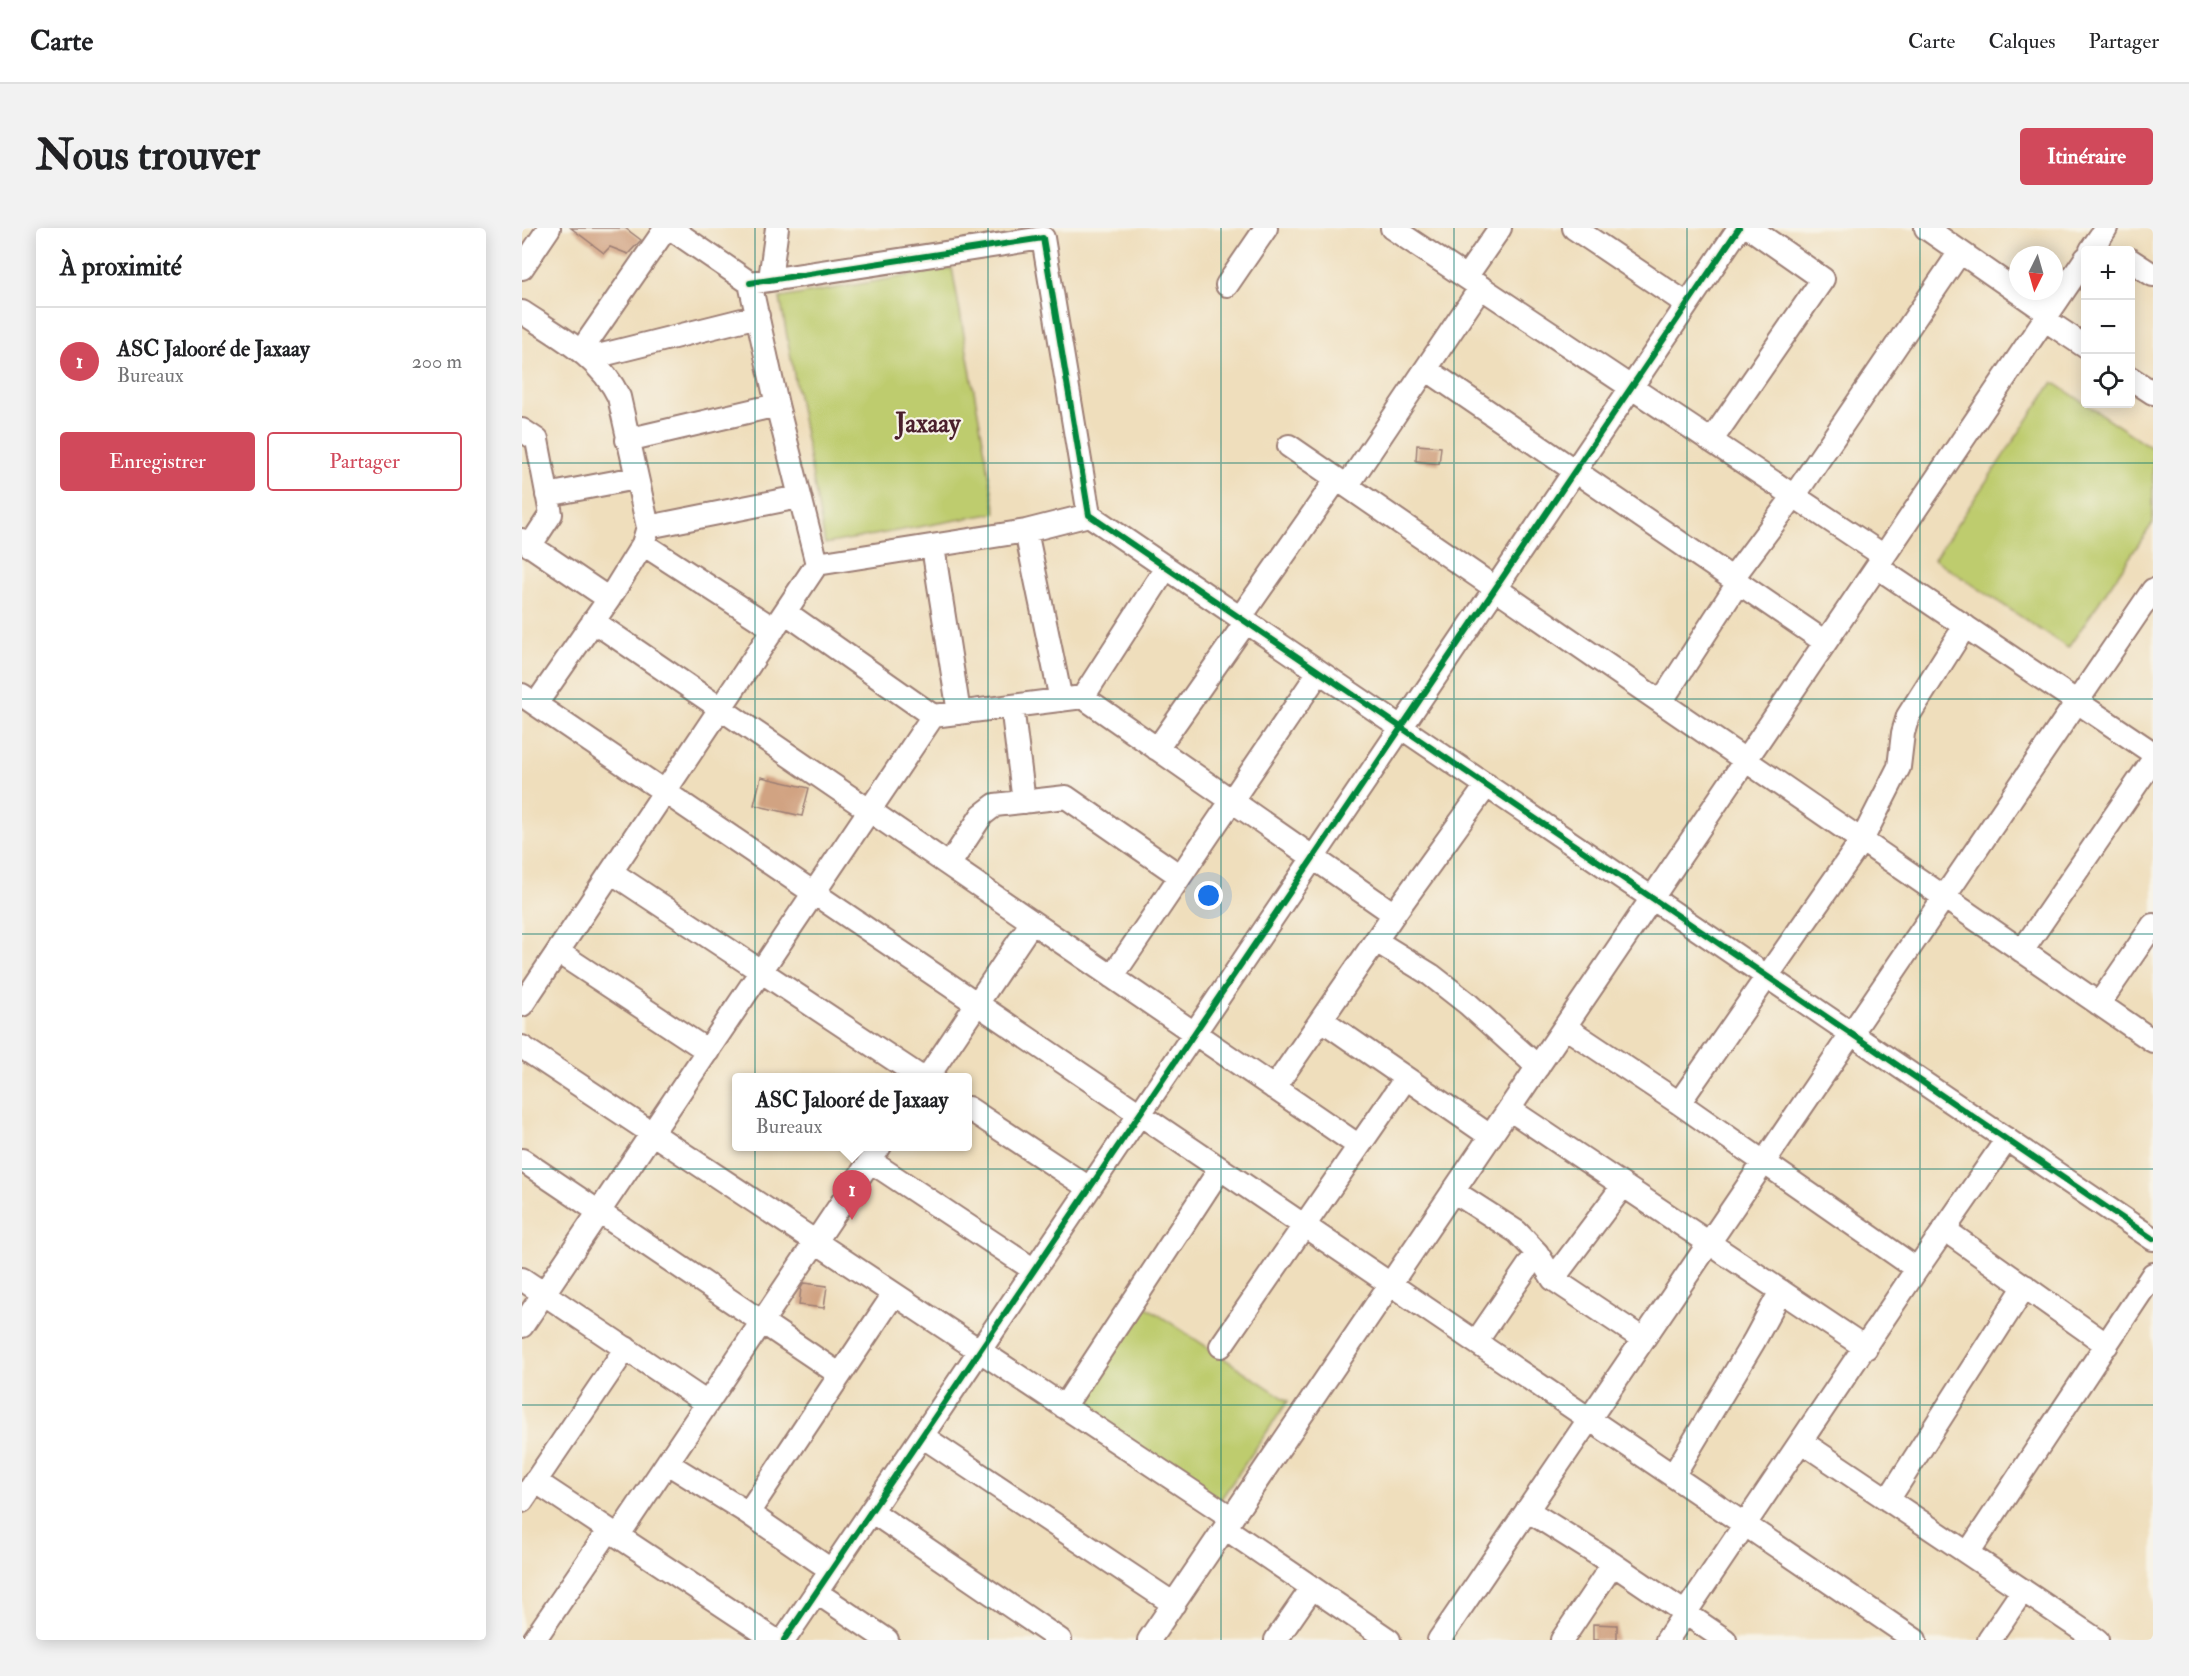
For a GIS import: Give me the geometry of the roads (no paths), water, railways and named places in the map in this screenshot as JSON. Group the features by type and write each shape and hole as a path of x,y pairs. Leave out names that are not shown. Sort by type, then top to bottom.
{"street":[{"path":"522,268 549,228"},
{"path":"585,355 668,228 760,281 1046,233 1089,515 2153,1239"},
{"path":"777,228 760,281 758,316 777,405 817,564"},
{"path":"1227,285 1266,228"},
{"path":"1392,228 1794,496 1965,626 2153,753"},
{"path":"1157,749 1243,620 1426,369 1500,228"},
{"path":"1574,228 1687,304"},
{"path":"784,1640 1739,228"},
{"path":"1711,441 1823,279 1750,228"},
{"path":"1926,228 2081,344"},
{"path":"1661,702 1735,581 1960,252"},
{"path":"2135,263 2153,275"},
{"path":"1149,1640 2081,264"},
{"path":"522,312 585,355 612,382 619,397 636,478 645,536 609,599 529,699 1915,1640"},
{"path":"585,355 758,316"},
{"path":"1426,369 1825,642"},
{"path":"2135,381 2153,393"},
{"path":"627,440 777,405"},
{"path":"522,430 537,440 551,514 526,543 609,599"},
{"path":"1289,446 2153,1041"},
{"path":"547,495 636,478"},
{"path":"645,536 799,497"},
{"path":"522,1005 817,564 1026,531 1089,515"},
{"path":"1026,531 1072,698"},
{"path":"645,536 933,716 1072,698 1157,749 1394,914"},
{"path":"933,547 959,713"},
{"path":"1072,698 1166,568"},
{"path":"1439,1640 2153,590"},
{"path":"593,621 1359,1146"},
{"path":"1679,1103 1862,840 1899,767 1903,733 1908,716 1965,626"},
{"path":"1112,977 1319,672"},
{"path":"1012,706 1024,802"},
{"path":"522,1326 933,716"},
{"path":"2022,951 2153,760"},
{"path":"1274,1088 1486,785"},
{"path":"949,865 981,815 995,805 1066,797 1180,876"},
{"path":"611,872 916,1073"},
{"path":"930,1073 1032,922"},
{"path":"2099,1004 2152,930"},
{"path":"1376,941 1431,975 1468,1004 1538,1067"},
{"path":"558,952 708,1051"},
{"path":"1322,1020 1490,1136"},
{"path":"1565,1027 1679,1103 1917,1269"},
{"path":"522,1047 1064,1407 1228,1523 1312,1588 1389,1640"},
{"path":"1221,1346 1406,1078"},
{"path":"1509,1109 1866,1348"},
{"path":"972,1110 1089,1188"},
{"path":"1667,1640 2007,1139"},
{"path":"534,1640 667,1463 875,1154 1034,1270"},
{"path":"522,1160 839,1374"},
{"path":"1064,1407 1220,1168"},
{"path":"1553,1279 1623,1186"},
{"path":"1453,1191 1517,1232 1537,1253 1553,1279 1643,1339"},
{"path":"1945,1230 2107,1345"},
{"path":"1476,1342 1537,1253"},
{"path":"1968,1553 2153,1274"},
{"path":"522,1279 707,1403"},
{"path":"1888,1500 2025,1286"},
{"path":"1673,1476 1754,1341 1781,1291"},
{"path":"748,1513 894,1294"},
{"path":"522,1501 626,1348"},
{"path":"922,1436 1174,1604"},
{"path":"1802,1442 2097,1640"},
{"path":"667,1463 748,1513 831,1570"},
{"path":"535,1481 775,1640"},
{"path":"1527,1510 1613,1564 1725,1640"},
{"path":"871,1511 1060,1640"},
{"path":"1565,1639 1613,1564"},
{"path":"1276,1640 1312,1588"},
{"path":"1989,1640 2023,1590"},
{"path":"816,1592 887,1640"}],"place":[{"name":"ASC Jalooré de Jaxaay","path":"852,1220"}],"district":[{"name":"Jaxaay","path":"928,424"}]}
